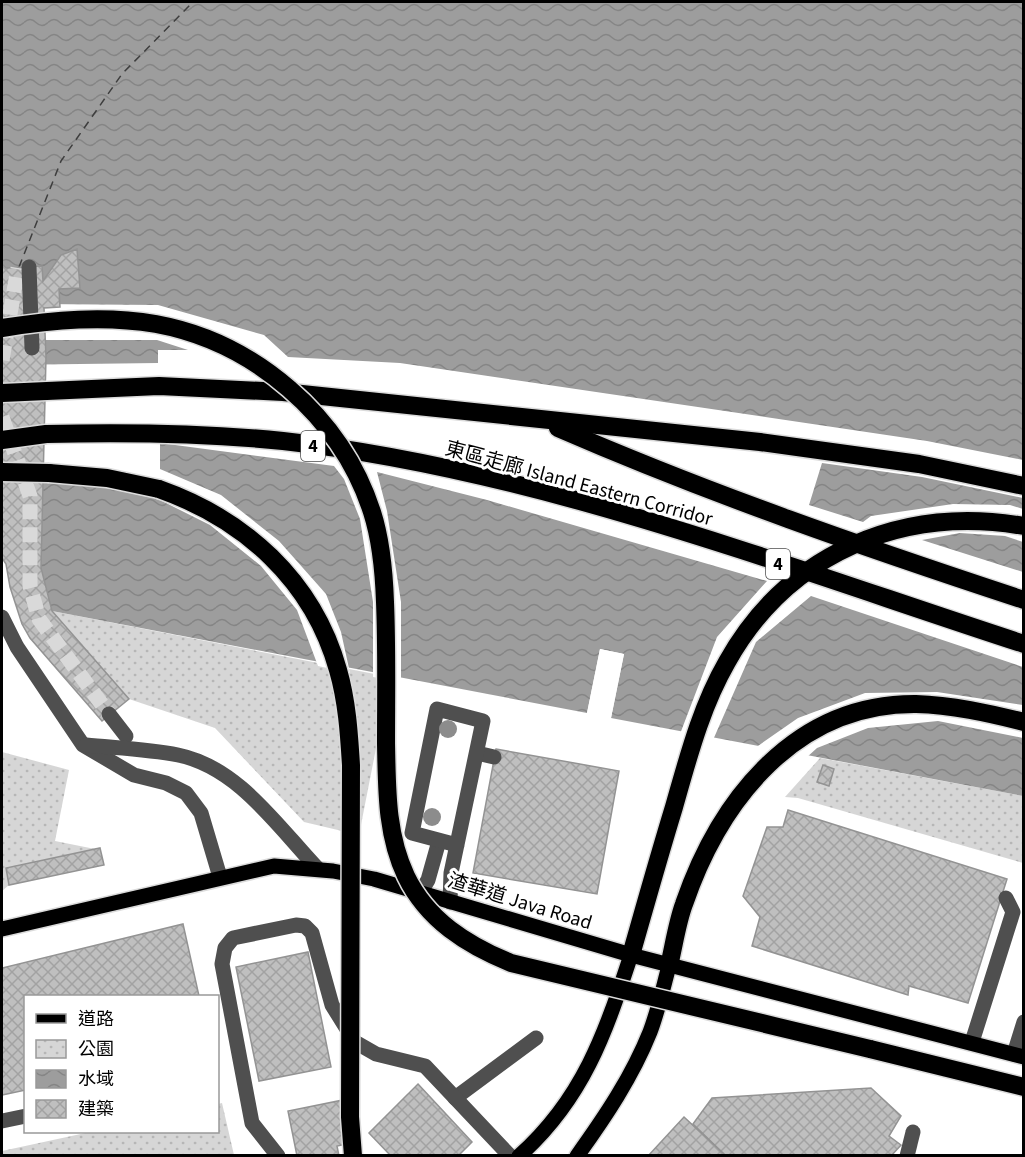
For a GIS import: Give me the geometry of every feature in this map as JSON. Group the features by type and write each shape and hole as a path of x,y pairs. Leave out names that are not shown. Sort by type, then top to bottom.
{"highway":[{"path":"2,327 80,319 118,319 156,324 218,342 251,358 279,379 304,403 338,444 358,477 373,513 382,558 385,603 387,791 392,837 406,877 437,920 471,944 511,963 1023,1088"},
{"name":"東區走廊 Island Eastern Corridor","path":"2,393 159,386 283,392 760,442 919,464 1023,486"},
{"name":"4","path":"543,421 635,461 802,525 1023,600"},
{"name":"東區走廊 Island Eastern Corridor","path":"2,440 46,434 160,432 283,441 362,453 472,475 652,523 1023,644"},
{"path":"2,472 66,474 134,482 196,504 233,525 267,552 296,584 320,623 338,669 351,765 350,1117 353,1155"},
{"path":"631,955 687,761 708,700 740,642 770,605 823,561 843,549 884,532 947,521 981,521 1023,526"},
{"path":"669,966 689,891 712,839 750,783 786,748 827,722 870,709 915,704 962,708 1023,722"}],"main road":[{"name":"渣華道 Java Road","path":"2,929 274,866 318,869 374,879 669,966 1019,1055"},
{"path":"519,1155 559,1114 583,1078 602,1041 631,955"},
{"path":"582,1152 639,1058 669,966"}],"street":[{"path":"29,267 32,348"},
{"path":"2,617 17,647 83,745 134,775 166,783 186,793 201,813 220,878"},
{"path":"450,902 450,882 483,719 436,710 412,833 457,845"},
{"path":"109,714 126,736"},
{"path":"83,745 179,755 201,762 233,780 318,869"},
{"path":"134,775 135,749"},
{"path":"477,753 494,757"},
{"path":"420,892 428,879 439,841"},
{"path":"972,1042 1013,912 1006,898"},
{"path":"278,1155 252,1123 223,971 225,948 240,935 290,925 300,925 309,929 315,939 332,1005 355,1042 376,1054 425,1066 510,1155"},
{"path":"1019,1055 1023,1022"},
{"path":"455,1098 536,1038"},
{"path":"2,1122 24,1116"},
{"path":"907,1155 913,1132"}],"green space":[{"path":"52,611 390,677 359,835 304,822 215,728 129,699"},
{"path":"2,752 69,770 55,841 95,849 6,868 9,885 2,891"},
{"path":"820,758 1023,796 1023,863 798,798 785,797"},
{"path":"222,1103 234,1155 2,1155 2,1151 85,1133 219,1133 219,1104"}],"water":[{"path":"2,2 1023,2 1023,796 611,718 624,654 600,649 587,713 52,611 2,558"}],"pier":[{"path":"38,304 158,305 264,335 288,357 400,363 927,441 1023,460 1023,498 922,477 822,463 809,505 863,522 871,516 953,504 1010,505 1023,509 1023,542 1005,536 960,533 922,540 1023,572 1023,667 811,596 756,642 713,740 680,734 717,637 767,581 487,500 377,472 387,511 401,602 401,682 373,677 373,602 360,519 344,479 334,466 160,443 160,469 221,495 279,541 326,594 341,632 350,673 318,666 297,610 261,566 210,525 158,499 93,485 2,481 2,365 158,363 158,350 188,350 157,340 40,340 2,344 2,309"},
{"path":"600,649 624,654 611,718 608,717 621,656 603,652 590,714 587,713"},
{"path":"937,692 1023,705 1023,738 938,721 868,728 817,748 806,758 755,748 798,718 865,693"}],"building":[{"path":"77,249 80,288 59,289 60,307 44,308 46,357 41,568 52,611 129,699 102,721 30,638 22,624 10,587 6,564 2,558 2,264 6,268 42,266 43,281 61,255"},
{"path":"496,749 619,771 597,894 473,873"},
{"path":"823,765 834,769 829,786 817,782"},
{"path":"788,810 1007,879 968,1003 909,986 908,995 752,946 760,917 743,896 767,827 783,827"},
{"path":"100,848 104,865 9,885 6,868"},
{"path":"183,924 199,995 24,995 24,1090 2,1095 2,968"},
{"path":"308,952 331,1067 259,1081 236,967"},
{"path":"418,1084 472,1142 458,1156 391,1156 369,1133"},
{"path":"871,1088 901,1116 889,1136 901,1145 891,1156 726,1156 693,1124 712,1098"},
{"path":"343,1100 352,1143 337,1146 339,1156 297,1156 288,1111"},
{"path":"684,1117 726,1156 648,1156"}],"ferry route":[{"path":"19,267 61,161 122,74 193,2"}],"tunnel":[{"path":"2,360 18,268"},
{"path":"2,417 30,496 30,586 39,619 109,714"}]}
